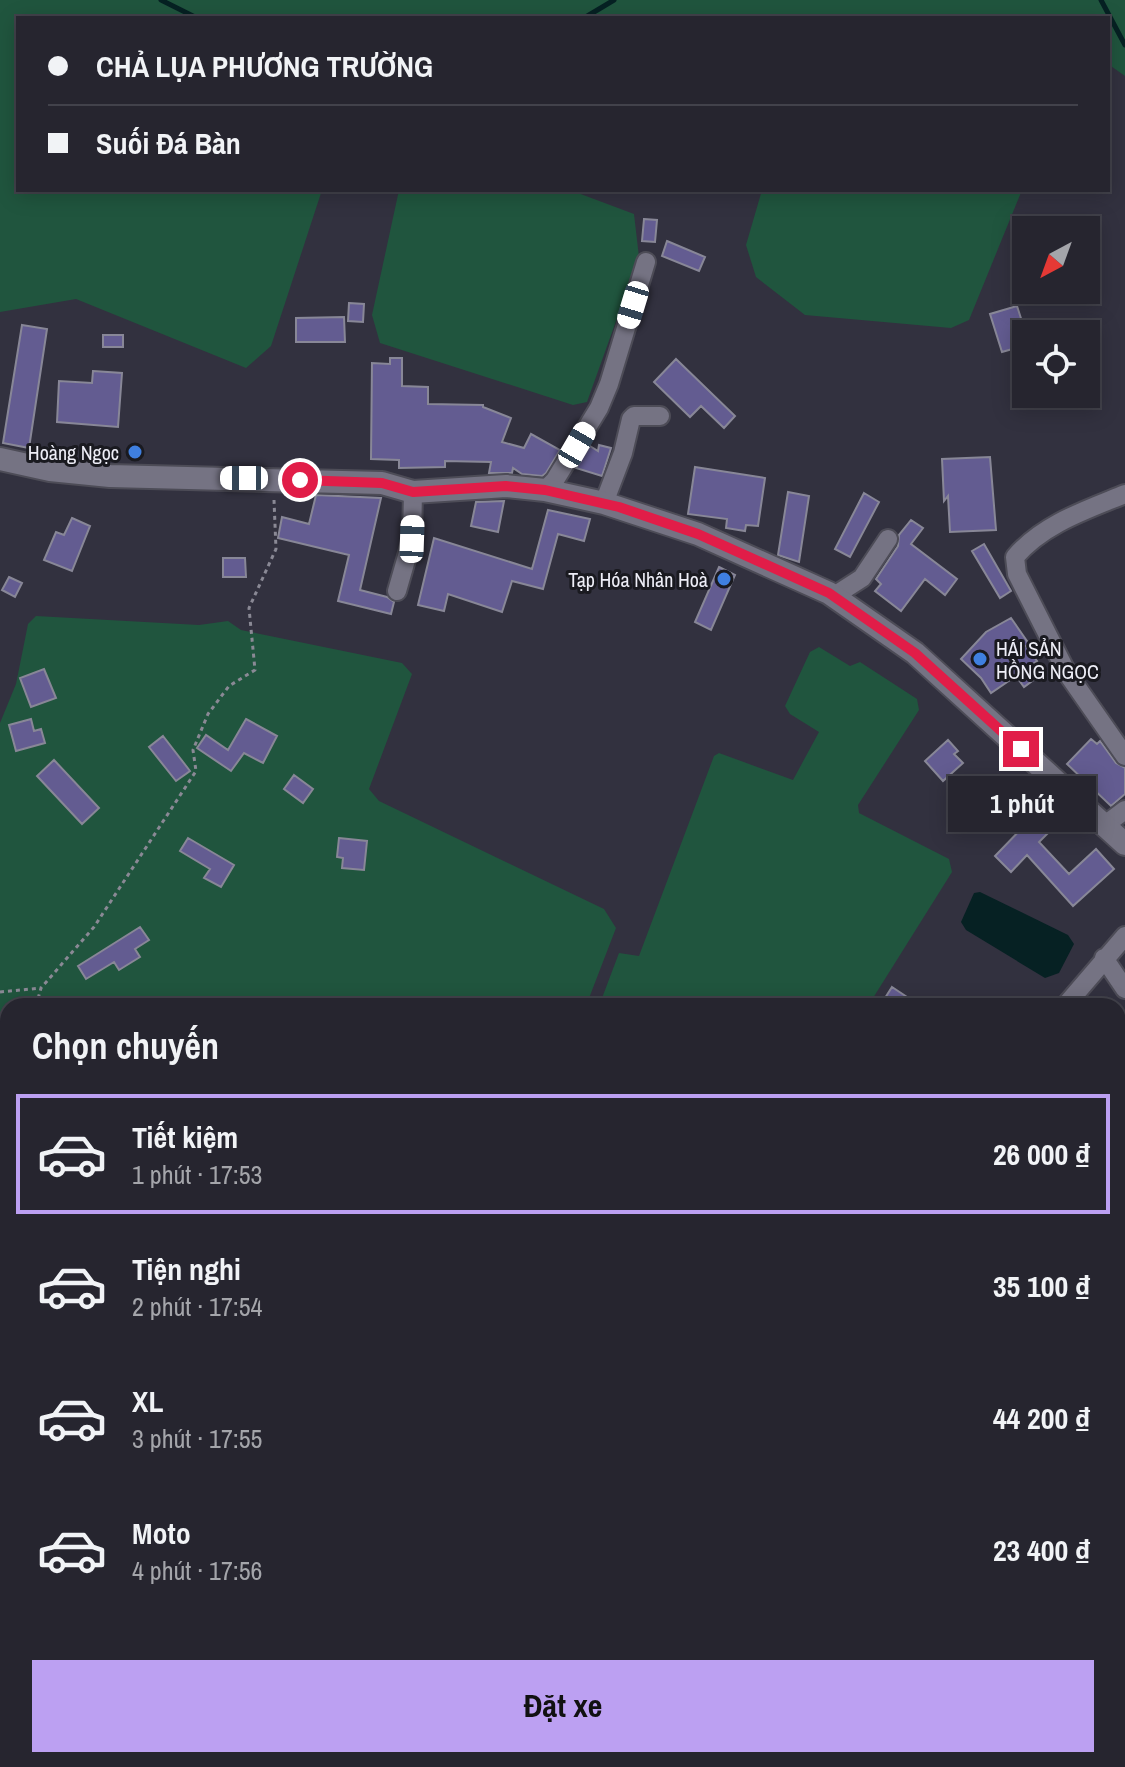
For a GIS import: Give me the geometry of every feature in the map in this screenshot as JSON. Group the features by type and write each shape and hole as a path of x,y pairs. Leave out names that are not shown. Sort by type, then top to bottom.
{"street":[{"path":"545,490 555,480 599,408 646,262"},
{"path":"604,503 623,453 631,419 634,416 660,416"},
{"path":"0,459 50,470 110,476 382,483 413,492 506,486 545,490 604,503 698,534 834,596 915,653 1125,844"},
{"path":"397,591 412,539 413,492"},
{"path":"1125,494 1071,516 1028,542 1015,557 1017,574 1067,673 1125,756"},
{"path":"834,596 862,578 888,539"},
{"path":"1105,825 1125,810"},
{"path":"1072,998 1125,936"},
{"path":"1104,958 1125,989"}],"path":[{"path":"38,998 41,988 94,927 196,771 193,750 208,714 229,686 255,670 249,608 276,549 273,479"},
{"path":"0,992 41,988"}],"green space":[{"path":"0,0 1125,0 1125,76 1110,65 1110,16 16,16 16,192 321,192 271,346 246,368 76,299 0,312"},
{"path":"399,192 575,192 634,214 639,257 587,402 573,405 380,343 372,315"},
{"path":"761,192 1021,192 969,320 951,328 805,315 756,277 746,245"},
{"path":"36,616 199,625 228,621 241,630 402,663 412,674 369,789 379,801 604,909 616,928 589,998 0,998 0,723 16,684 28,624"},
{"path":"819,647 850,666 860,662 917,699 919,710 858,805 859,813 949,859 952,872 873,998 602,998 619,953 639,956 714,756 719,753 793,780 819,732 790,714 785,706 810,652"}],"shaded area":[{"path":"980,892 1068,935 1074,944 1059,973 1045,978 966,930 961,922 974,893"}],"building":[{"path":"644,219 657,220 655,242 642,241"},
{"path":"667,241 705,257 699,271 662,256"},
{"path":"349,303 364,304 363,322 348,321"},
{"path":"1017,306 1022,320 1012,320 1012,349 1002,352 990,314"},
{"path":"344,317 345,342 296,342 296,318"},
{"path":"22,325 47,329 29,448 3,443"},
{"path":"103,335 123,335 123,347 103,347"},
{"path":"390,358 402,358 402,386 428,387 428,404 483,405 511,418 502,442 524,448 531,434 560,450 546,473 542,476 522,474 513,468 512,473 489,473 491,462 445,461 445,467 399,468 399,460 371,459 372,363 390,364"},
{"path":"676,359 735,416 724,428 701,406 690,417 654,382"},
{"path":"93,371 122,373 118,427 57,422 59,381 92,383"},
{"path":"599,445 611,448 602,476 576,468 590,446 598,451"},
{"path":"990,457 996,530 950,532 948,496 944,501 942,459"},
{"path":"695,467 765,478 758,526 746,525 745,531 726,528 727,519 688,514"},
{"path":"788,492 809,496 799,562 778,555"},
{"path":"864,493 879,502 850,557 835,549"},
{"path":"316,495 381,498 360,590 394,602 391,614 338,601 349,555 278,538 282,517 309,524"},
{"path":"504,501 498,532 471,526 476,502"},
{"path":"548,510 590,519 584,541 558,534 543,589 512,581 502,612 448,594 444,611 418,605 434,538 532,569"},
{"path":"72,518 90,526 72,571 44,560 56,532 64,535"},
{"path":"911,520 923,528 911,544 957,579 945,595 925,579 901,611 875,591 881,584 876,579 898,546 899,535"},
{"path":"984,544 1011,591 1000,598 972,551"},
{"path":"223,558 245,558 246,577 223,577"},
{"path":"719,567 735,575 711,630 695,622"},
{"path":"9,577 22,583 15,597 2,590"},
{"path":"1011,618 1029,644 1026,646 1037,661 1031,665 1039,676 1024,687 1016,676 991,693 981,678 961,659 986,632"},
{"path":"44,669 56,698 31,707 20,678"},
{"path":"31,719 34,731 41,729 45,743 16,751 9,725"},
{"path":"246,719 277,736 263,763 244,753 231,771 197,748 206,735 228,750"},
{"path":"163,736 190,771 176,781 149,747"},
{"path":"1091,739 1097,744 1100,741 1116,763 1125,768 1125,794 1111,806 1067,764"},
{"path":"948,740 958,751 954,754 963,763 943,781 925,761"},
{"path":"54,760 99,808 82,824 37,776"},
{"path":"294,775 313,789 303,803 284,789"},
{"path":"1052,797 1069,812 1039,842 1069,874 1096,849 1114,869 1073,906 1027,855 1011,872 995,856"},
{"path":"188,838 234,865 221,887 204,878 210,869 180,851"},
{"path":"339,838 367,841 364,870 342,868 343,858 337,857"},
{"path":"140,927 149,940 135,949 140,957 119,970 114,962 86,979 78,966"},
{"path":"892,987 907,997 906,998 885,998"}],"waterway":[{"path":"161,0 193,16"},
{"path":"587,16 614,0"},
{"path":"1101,0 1110,16"},
{"path":"1110,17 1125,45"}],"place":[{"name":"Hoàng Ngọc","path":"135,452"},
{"name":"Tạp Hóa Nhân Hoà","path":"724,579"},
{"name":"HÁI SẢN HỒNG NGỌC","path":"980,659"}],"route":[{"path":"300,480 382,483 413,492 506,486 545,490 619,507 698,534 829,593 915,653 1021,749"}]}
